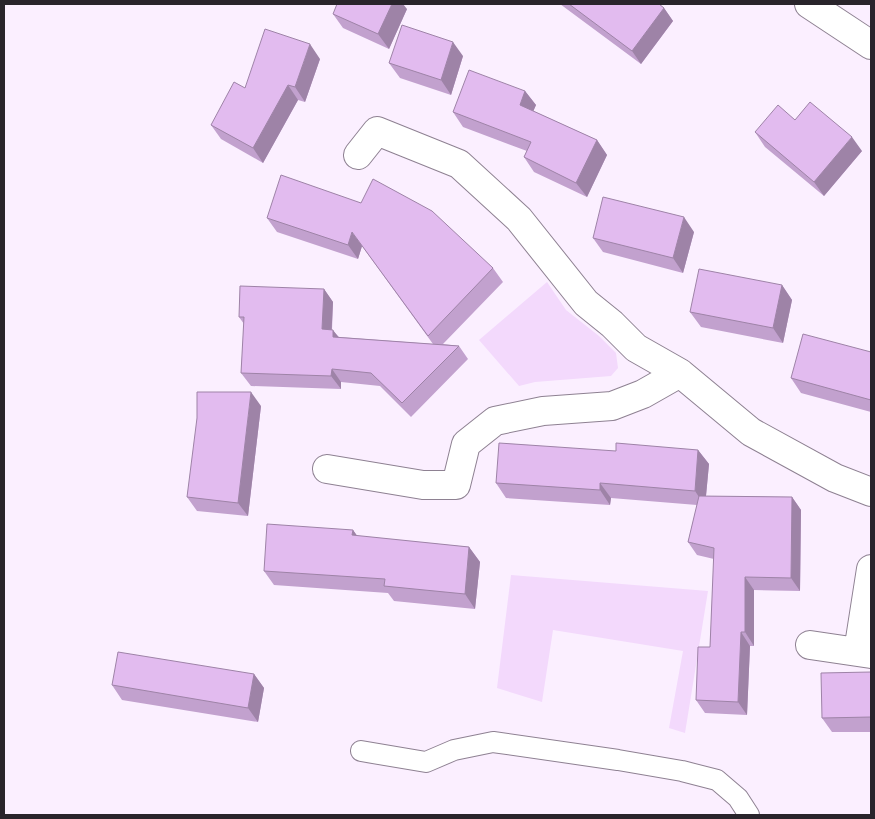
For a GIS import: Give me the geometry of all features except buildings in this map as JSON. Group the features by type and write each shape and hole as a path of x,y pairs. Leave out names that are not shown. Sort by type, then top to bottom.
{"street":[{"path":"809,4 871,45"},
{"path":"358,155 377,131 459,164 518,219 586,303 612,324 636,348 680,373 751,432 835,478 871,492"},
{"path":"327,468 423,485 456,485 466,444 495,421 543,411 612,406 643,394 680,373"},
{"path":"810,645 865,653 871,569"}],"lane":[{"path":"361,751 426,762 454,750 493,742 618,760 682,771 717,780 738,798 748,815"}],"shaded area":[{"path":"547,282 566,310 599,336 616,353 618,368 611,376 535,382 519,386 479,340"},
{"path":"511,575 708,591 685,733 669,728 683,651 553,630 542,702 497,688"}]}
